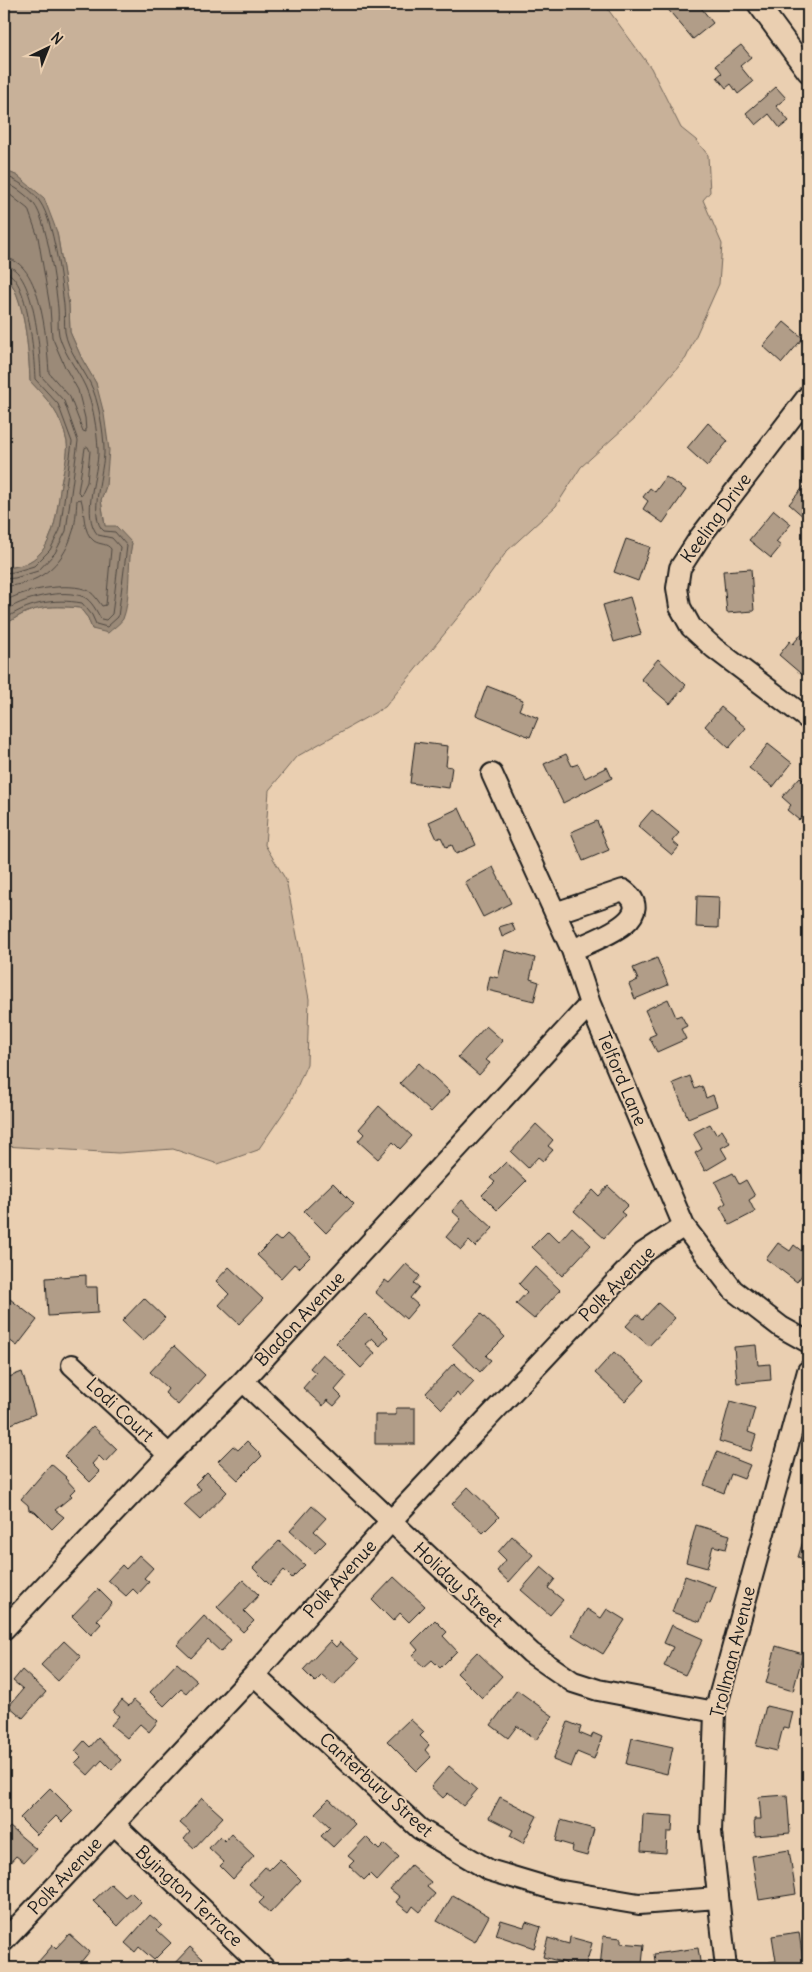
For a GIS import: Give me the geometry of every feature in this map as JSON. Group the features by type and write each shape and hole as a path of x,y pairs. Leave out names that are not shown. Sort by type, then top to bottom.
{"street":[{"path":"758,4 808,72"},
{"name":"Keeling Drive","path":"808,396 700,537 680,568 677,588 680,607 690,627 714,648 808,719"},
{"name":"Telford Lane","path":"492,774 572,950 590,1004 684,1226 733,1290 781,1326 808,1342"},
{"path":"555,913 623,890 634,902 635,908 632,918 625,924 572,950"},
{"name":"Bladon Avenue","path":"4,1629 169,1455 243,1381 590,1004"},
{"name":"Polk Avenue","path":"4,1941 254,1674 390,1522 643,1254 684,1226"},
{"name":"Lodi Court","path":"72,1365 169,1455"},
{"name":"Trollman Avenue","path":"726,1968 711,1832 715,1712 808,1372"},
{"name":"Holiday Street","path":"243,1381 390,1522 531,1653 573,1682 598,1690 715,1712"},
{"name":"Canterbury Street","path":"254,1674 420,1829 489,1870 556,1890 639,1904 717,1898"},
{"name":"Byington Terrace","path":"114,1824 264,1968"}],"shaded area":[{"path":"4,4 604,4 651,68 681,128 696,140 708,155 710,192 703,200 722,244 719,284 686,358 634,419 581,467 556,506 507,551 472,600 385,707 296,757 269,790 265,845 286,880 291,904 309,999 307,1064 290,1103 258,1150 218,1164 173,1149 118,1153 4,1146 4,626 22,614 48,607 80,608 88,618 92,629 122,620 132,543 105,526 101,500 106,486 96,383 82,359 70,332 69,305 57,232 18,176 4,170"},
{"path":"4,275 11,283 17,295 21,309 27,340 30,381 58,416 67,442 67,457 54,527 49,540 42,551 33,559 21,565 4,568"}],"water":[{"path":"4,170 18,176 44,198 57,232 69,305 70,332 82,359 96,383 104,414 109,450 106,486 101,500 105,526 116,526 132,543 128,593 123,619 108,633 92,629 88,618 80,608 69,607 40,608 22,614 4,626 4,568 21,565 33,559 42,551 49,540 57,513 67,457 67,442 58,416 30,381 27,340 21,309 11,283 4,275"}],"building":[{"path":"670,4 698,4 713,23 693,39 666,7"},
{"path":"741,45 751,57 740,66 753,82 738,94 731,84 726,88 717,77 722,73 716,65"},
{"path":"776,87 786,98 776,106 789,121 780,128 769,114 756,125 746,113"},
{"path":"808,145 808,162 801,157"},
{"path":"784,322 803,338 782,363 763,346"},
{"path":"708,423 728,441 707,466 687,448"},
{"path":"808,472 808,515 805,518 789,504 806,484 801,480"},
{"path":"666,477 686,490 663,523 643,509 648,501 643,497 650,488 655,492"},
{"path":"774,510 791,524 776,542 781,546 771,558 749,540"},
{"path":"626,539 650,547 638,581 614,572"},
{"path":"751,569 754,611 727,613 723,571"},
{"path":"630,597 641,634 614,642 603,605"},
{"path":"808,626 807,679 779,655 790,641 793,644"},
{"path":"658,659 686,685 670,704 641,679"},
{"path":"487,686 523,700 519,710 538,718 530,737 476,715"},
{"path":"721,707 746,728 729,748 705,726"},
{"path":"415,742 448,746 446,766 452,767 449,788 410,783"},
{"path":"768,744 792,763 773,787 749,768"},
{"path":"566,754 572,766 578,764 585,778 607,767 612,778 563,803 544,764"},
{"path":"800,777 808,785 808,821 803,816 799,820 787,810 791,805 782,797"},
{"path":"459,808 476,845 456,854 452,845 446,847 441,837 437,839 429,822"},
{"path":"652,810 679,833 672,841 679,847 672,855 638,826"},
{"path":"597,821 609,850 583,861 571,832"},
{"path":"493,867 511,903 483,917 465,882"},
{"path":"697,896 719,897 718,928 696,927"},
{"path":"512,923 515,931 502,937 499,927"},
{"path":"505,950 535,958 530,979 539,982 534,1001 487,990 490,976 498,978"},
{"path":"657,958 668,985 635,999 629,984 638,980 633,968"},
{"path":"668,999 676,1017 681,1015 687,1026 681,1029 686,1039 657,1052 649,1037 656,1034 645,1010"},
{"path":"486,1026 503,1041 486,1060 490,1063 479,1075 458,1057"},
{"path":"419,1063 450,1092 431,1112 400,1083"},
{"path":"690,1076 695,1089 702,1086 706,1098 713,1095 717,1106 688,1118 673,1083"},
{"path":"379,1106 412,1136 400,1149 393,1142 378,1159 358,1141 364,1134 359,1129"},
{"path":"536,1124 553,1140 548,1146 553,1150 543,1161 538,1157 528,1168 511,1152"},
{"path":"710,1124 716,1134 722,1130 730,1143 721,1148 727,1158 705,1171 695,1153 702,1149 693,1133"},
{"path":"506,1162 526,1181 497,1210 482,1195 495,1182 490,1178"},
{"path":"733,1173 739,1184 746,1180 755,1196 749,1200 755,1212 730,1225 720,1207 726,1203 715,1182"},
{"path":"333,1183 354,1204 326,1233 304,1211"},
{"path":"608,1186 628,1205 621,1212 625,1215 604,1238 574,1211 593,1190 599,1196"},
{"path":"462,1200 493,1228 475,1247 469,1241 461,1250 446,1237 461,1219 452,1211"},
{"path":"572,1227 591,1245 562,1276 532,1247 548,1231 559,1242"},
{"path":"287,1234 311,1256 299,1268 294,1264 281,1278 257,1255 275,1237 280,1241"},
{"path":"778,1243 790,1251 794,1245 808,1256 808,1266 797,1282 766,1259"},
{"path":"406,1264 420,1276 414,1283 419,1287 410,1298 418,1305 406,1319 375,1292 385,1280 389,1283"},
{"path":"535,1266 560,1290 534,1319 516,1304 527,1292 519,1284"},
{"path":"229,1267 263,1299 239,1324 219,1305 229,1294 216,1281"},
{"path":"86,1275 86,1287 97,1287 98,1313 48,1316 46,1278"},
{"path":"144,1298 165,1318 143,1341 122,1321"},
{"path":"10,1299 37,1320 17,1346 4,1336 4,1307"},
{"path":"658,1303 675,1318 649,1346 626,1326 637,1314 643,1319"},
{"path":"365,1314 388,1337 380,1346 372,1338 365,1344 375,1353 361,1368 336,1343"},
{"path":"481,1314 505,1337 486,1356 491,1360 480,1372 452,1345"},
{"path":"756,1345 758,1365 770,1364 771,1380 737,1383 734,1347"},
{"path":"174,1346 205,1375 178,1405 165,1393 168,1389 150,1372"},
{"path":"614,1352 645,1380 625,1401 595,1373"},
{"path":"322,1354 347,1376 335,1390 342,1397 334,1406 327,1400 323,1406 303,1388 316,1373 310,1368"},
{"path":"454,1363 474,1382 460,1397 457,1393 442,1409 426,1393"},
{"path":"22,1372 35,1414 9,1425 4,1413 4,1379"},
{"path":"730,1401 755,1408 748,1432 756,1435 751,1451 719,1441"},
{"path":"396,1408 415,1408 415,1444 375,1444 375,1415 396,1415"},
{"path":"93,1426 117,1449 105,1462 99,1456 92,1464 100,1472 90,1482 64,1456"},
{"path":"247,1441 262,1456 238,1480 218,1461 233,1446 238,1450"},
{"path":"717,1452 750,1465 744,1479 731,1474 724,1493 704,1485"},
{"path":"51,1464 66,1477 75,1489 70,1494 72,1496 55,1510 64,1517 52,1529 35,1512 29,1510 28,1505 21,1499"},
{"path":"207,1472 227,1492 200,1520 184,1505 201,1489 195,1484"},
{"path":"468,1487 499,1517 483,1533 452,1504"},
{"path":"312,1506 326,1518 314,1531 326,1542 315,1553 290,1531"},
{"path":"696,1525 730,1535 726,1549 713,1546 707,1568 686,1562"},
{"path":"512,1536 533,1555 509,1582 497,1571 506,1560 498,1552"},
{"path":"279,1541 305,1565 292,1578 284,1570 270,1585 253,1568"},
{"path":"803,1541 808,1543 808,1561 798,1557"},
{"path":"139,1555 153,1568 144,1578 149,1582 138,1594 133,1589 126,1596 108,1580 122,1565 126,1569"},
{"path":"808,1561 808,1578 803,1576"},
{"path":"541,1567 555,1579 548,1588 563,1600 550,1615 521,1590"},
{"path":"685,1576 716,1587 710,1604 707,1603 700,1622 672,1612"},
{"path":"394,1577 425,1606 409,1622 400,1613 393,1621 372,1600"},
{"path":"243,1580 259,1595 244,1611 254,1621 243,1632 217,1607"},
{"path":"98,1589 112,1603 97,1620 101,1624 91,1635 72,1616"},
{"path":"587,1609 601,1618 607,1609 625,1620 603,1654 572,1635"},
{"path":"204,1616 231,1640 221,1652 208,1640 191,1658 177,1645"},
{"path":"435,1620 447,1632 443,1636 457,1651 440,1668 432,1660 424,1667 412,1656 418,1650 412,1643"},
{"path":"672,1625 703,1639 685,1675 664,1666 673,1647 664,1643"},
{"path":"64,1641 81,1657 58,1681 41,1665"},
{"path":"330,1641 336,1647 340,1642 359,1659 334,1685 322,1675 315,1682 303,1670"},
{"path":"776,1646 803,1654 793,1691 766,1683"},
{"path":"477,1652 502,1676 482,1698 457,1673"},
{"path":"177,1663 197,1681 186,1693 181,1689 164,1706 150,1692"},
{"path":"22,1670 46,1692 23,1718 9,1706 23,1689 13,1681"},
{"path":"517,1690 553,1716 536,1740 517,1726 508,1738 491,1725"},
{"path":"122,1700 129,1706 134,1700 158,1721 149,1732 140,1724 127,1738 111,1725 119,1716 113,1711"},
{"path":"766,1706 793,1712 789,1728 783,1727 777,1751 756,1746"},
{"path":"410,1719 424,1732 420,1736 429,1745 425,1750 431,1757 417,1771 387,1741"},
{"path":"568,1722 581,1727 579,1733 591,1738 593,1733 602,1737 594,1759 577,1752 571,1767 553,1760"},
{"path":"98,1738 121,1760 112,1770 102,1760 88,1775 75,1763 81,1757 75,1751 84,1741 90,1747"},
{"path":"632,1738 673,1747 667,1774 626,1764"},
{"path":"4,1747 12,1754 4,1763"},
{"path":"449,1766 477,1790 463,1806 448,1793 443,1798 431,1787"},
{"path":"50,1788 73,1811 62,1822 56,1816 37,1835 20,1818"},
{"path":"787,1795 790,1833 755,1836 754,1819 761,1819 759,1797"},
{"path":"500,1797 537,1816 523,1843 510,1836 513,1830 489,1818"},
{"path":"202,1798 223,1817 194,1848 184,1839 190,1832 180,1823"},
{"path":"329,1799 355,1824 333,1847 321,1836 330,1827 315,1813"},
{"path":"643,1814 673,1816 672,1832 667,1832 666,1853 641,1851"},
{"path":"561,1820 594,1829 587,1856 572,1852 573,1846 556,1841"},
{"path":"10,1827 36,1849 24,1862 16,1856 4,1869 4,1834"},
{"path":"231,1834 254,1856 233,1879 220,1866 224,1862 209,1848 220,1836 225,1841"},
{"path":"366,1837 379,1850 385,1844 399,1857 377,1881 370,1874 364,1880 349,1866 354,1861 348,1856"},
{"path":"789,1850 796,1894 759,1900 752,1856"},
{"path":"280,1859 301,1880 270,1913 259,1903 264,1898 249,1884 265,1867 269,1870"},
{"path":"411,1865 431,1882 427,1887 435,1894 420,1912 413,1906 409,1912 396,1902 400,1897 390,1889"},
{"path":"111,1884 125,1897 131,1892 141,1902 118,1926 93,1901"},
{"path":"453,1895 489,1916 475,1942 437,1921"},
{"path":"150,1915 162,1925 157,1930 171,1943 154,1960 139,1947 135,1952 125,1943"},
{"path":"501,1920 524,1927 526,1922 541,1927 534,1948 496,1935"},
{"path":"799,1932 804,1968 769,1968 769,1962 776,1961 772,1936"},
{"path":"69,1934 89,1952 76,1968 45,1968 38,1962 53,1945 56,1948"},
{"path":"603,1936 621,1938 621,1943 644,1945 642,1964 629,1963 628,1968 600,1968"},
{"path":"570,1937 592,1943 585,1968 564,1968 566,1963 543,1957 548,1938 569,1944"},
{"path":"190,1947 203,1959 200,1962 206,1968 170,1968"},
{"path":"698,1948 701,1968 656,1968 654,1954"},
{"path":"349,1960 353,1968 330,1968"}]}
